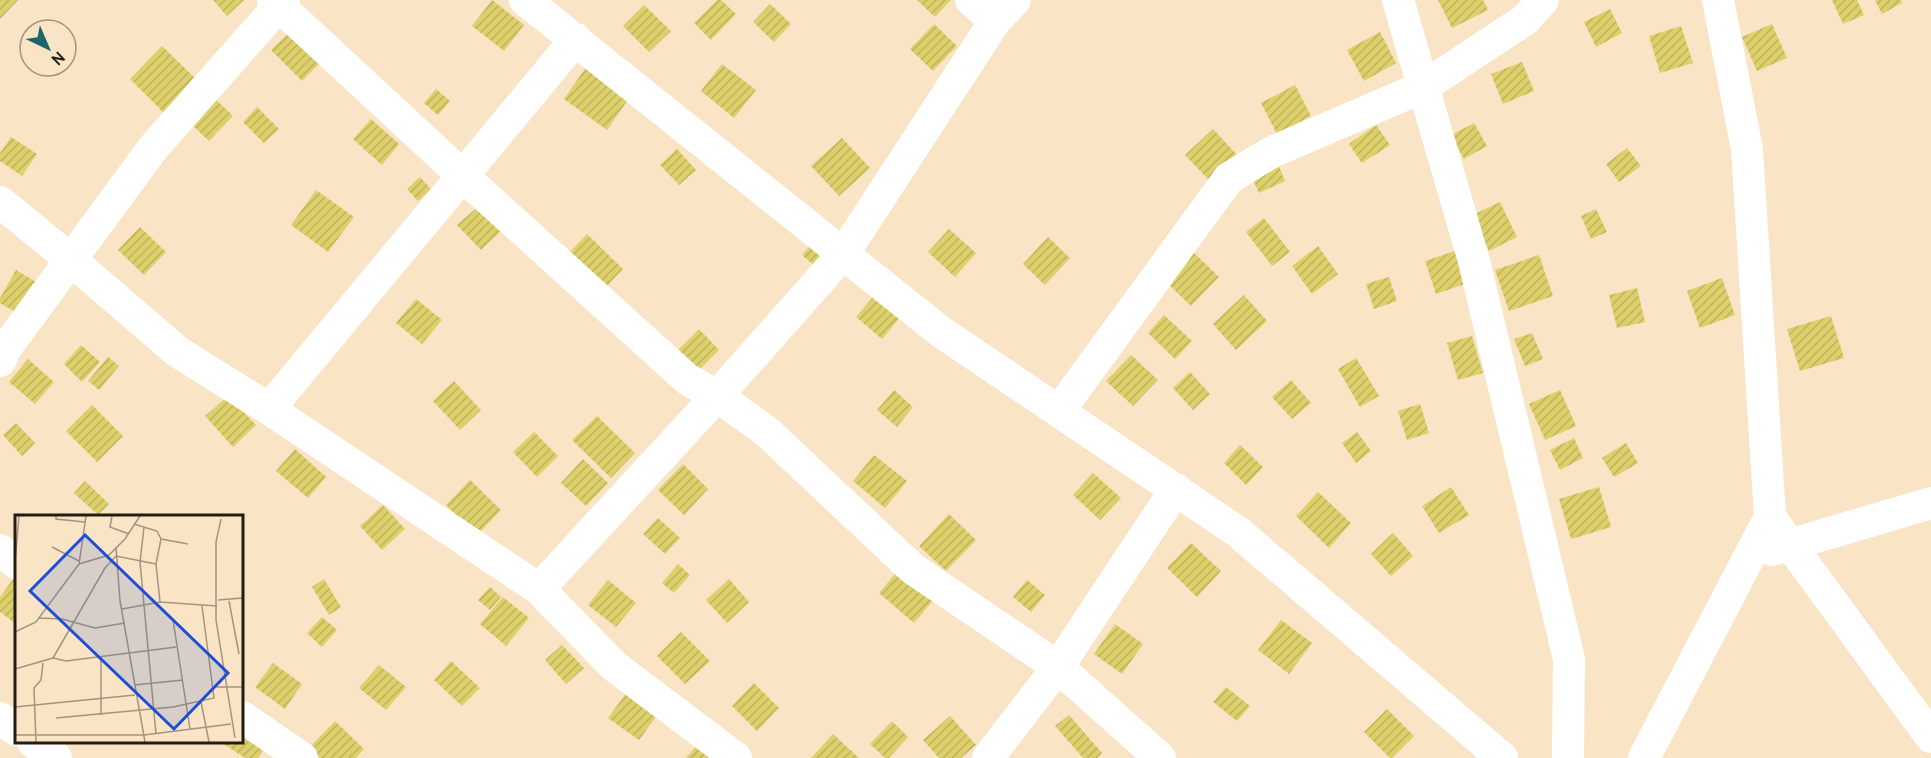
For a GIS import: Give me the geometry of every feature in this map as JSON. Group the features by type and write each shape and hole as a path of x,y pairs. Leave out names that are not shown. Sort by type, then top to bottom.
{"street":[{"path":"525,0 941,332 1238,532 1502,758"},
{"path":"539,589 844,254 1005,11 971,0"},
{"path":"1398,0 1474,261 1569,659 1568,758"},
{"path":"1059,411 1229,178 1272,152 1423,87 1526,19 1544,0"},
{"path":"1644,758 1770,518 1747,149 1718,0"},
{"path":"0,361 6,348 153,148 279,2 463,176 687,379 717,396 766,431 913,569 1058,667 1160,758"},
{"path":"269,409 576,39"},
{"path":"0,202 178,352 269,409 539,589 614,666 736,758"},
{"path":"988,758 1058,667 1176,489"},
{"path":"1750,555 1931,503"},
{"path":"1770,518 1931,737"},
{"path":"0,718 15,729"},
{"path":"243,718 302,758"},
{"path":"36,743 56,758"}],"building":[{"path":"0,0 18,0 0,19"},
{"path":"213,0 244,0 227,16"},
{"path":"492,0 524,25 504,51 472,26"},
{"path":"717,0 721,0 736,14 711,40 694,23"},
{"path":"917,0 951,0 935,17"},
{"path":"1438,0 1483,0 1488,10 1452,28"},
{"path":"1832,0 1857,0 1864,15 1843,24"},
{"path":"1875,0 1901,0 1902,3 1882,14"},
{"path":"770,4 791,24 774,42 753,22"},
{"path":"644,5 671,31 649,52 623,26"},
{"path":"1610,9 1622,33 1596,47 1584,22"},
{"path":"934,24 957,46 933,71 910,49"},
{"path":"1772,24 1787,58 1757,71 1742,37"},
{"path":"1681,26 1693,63 1660,73 1649,36"},
{"path":"294,28 325,58 302,81 271,50"},
{"path":"1380,32 1396,63 1364,81 1347,50"},
{"path":"162,46 196,79 163,112 130,79"},
{"path":"1522,62 1534,91 1503,104 1491,74"},
{"path":"589,63 632,94 607,130 564,99"},
{"path":"722,64 756,90 734,118 701,91"},
{"path":"1295,85 1311,116 1277,134 1261,103"},
{"path":"436,89 450,101 438,115 424,103"},
{"path":"208,92 233,116 209,141 184,117"},
{"path":"257,107 279,129 264,143 243,122"},
{"path":"371,119 399,144 382,165 353,139"},
{"path":"1474,123 1487,146 1464,159 1451,135"},
{"path":"1376,125 1390,145 1362,163 1349,144"},
{"path":"1213,129 1238,156 1210,181 1185,155"},
{"path":"11,137 37,154 22,176 0,161 0,153"},
{"path":"842,138 870,168 839,196 811,166"},
{"path":"1627,148 1641,166 1619,182 1606,164"},
{"path":"677,149 696,170 679,185 660,165"},
{"path":"1276,159 1285,181 1259,193 1249,171"},
{"path":"420,177 431,189 418,201 407,189"},
{"path":"316,190 354,217 328,252 291,225"},
{"path":"1500,202 1517,237 1489,251 1471,216"},
{"path":"480,205 503,229 481,250 457,225"},
{"path":"1596,209 1607,232 1591,239 1581,216"},
{"path":"1264,218 1290,252 1272,266 1246,232"},
{"path":"140,227 166,252 144,275 118,250"},
{"path":"949,229 976,253 955,277 928,252"},
{"path":"587,234 623,269 604,289 568,254"},
{"path":"1048,237 1070,258 1045,285 1023,264"},
{"path":"814,241 831,256 819,270 802,255"},
{"path":"1318,246 1338,274 1312,294 1292,266"},
{"path":"1192,251 1219,277 1191,306 1164,280"},
{"path":"1455,251 1465,284 1436,294 1425,261"},
{"path":"1539,255 1553,296 1509,311 1495,270"},
{"path":"16,270 36,282 17,313 0,303 0,298"},
{"path":"1389,277 1397,301 1374,309 1366,284"},
{"path":"1722,278 1735,315 1700,328 1687,291"},
{"path":"1637,288 1645,322 1617,328 1609,295"},
{"path":"876,293 902,315 882,339 856,317"},
{"path":"1244,295 1267,321 1236,350 1213,324"},
{"path":"416,299 442,320 422,344 396,323"},
{"path":"1164,315 1192,341 1175,359 1148,333"},
{"path":"1831,316 1844,358 1800,371 1787,329"},
{"path":"699,329 719,350 697,372 676,352"},
{"path":"1532,333 1543,359 1525,366 1514,339"},
{"path":"1472,336 1483,373 1458,380 1447,343"},
{"path":"81,345 100,362 82,382 64,364"},
{"path":"1131,355 1158,380 1133,406 1106,381"},
{"path":"108,357 119,366 99,390 88,381"},
{"path":"1356,358 1379,396 1360,407 1338,369"},
{"path":"28,359 54,382 35,404 9,382"},
{"path":"1190,372 1210,394 1193,410 1173,388"},
{"path":"1291,380 1311,403 1292,419 1272,397"},
{"path":"454,381 481,410 460,430 433,401"},
{"path":"894,390 913,407 897,427 877,410"},
{"path":"1560,390 1576,426 1545,440 1529,404"},
{"path":"228,396 256,425 233,447 205,416"},
{"path":"1420,404 1429,433 1407,440 1398,411"},
{"path":"92,405 123,436 97,462 66,431"},
{"path":"597,416 635,453 611,478 572,440"},
{"path":"16,423 35,443 22,456 3,435"},
{"path":"534,432 558,456 537,477 513,452"},
{"path":"1357,432 1371,451 1356,463 1342,443"},
{"path":"1574,438 1583,458 1560,470 1550,450"},
{"path":"1626,443 1638,463 1614,477 1602,458"},
{"path":"1240,445 1263,467 1246,485 1224,463"},
{"path":"295,449 326,477 308,498 276,471"},
{"path":"874,455 907,481 885,508 853,481"},
{"path":"583,459 608,483 586,506 561,483"},
{"path":"683,464 708,489 684,515 658,490"},
{"path":"1093,473 1121,498 1100,520 1073,495"},
{"path":"470,480 501,510 477,535 446,505"},
{"path":"85,481 109,504 98,515 74,493"},
{"path":"1451,487 1469,515 1439,533 1422,506"},
{"path":"1599,487 1611,527 1571,539 1559,499"},
{"path":"1318,492 1351,523 1329,548 1296,516"},
{"path":"383,505 405,529 382,550 360,526"},
{"path":"949,514 976,540 946,571 919,546"},
{"path":"658,518 680,538 665,554 643,534"},
{"path":"1393,533 1413,556 1391,576 1371,554"},
{"path":"1191,543 1221,571 1197,597 1167,568"},
{"path":"678,564 690,575 674,593 662,583"},
{"path":"900,568 935,598 914,623 879,593"},
{"path":"15,576 15,623 0,612 0,597"},
{"path":"324,579 341,607 329,615 312,587"},
{"path":"729,579 749,602 727,623 706,600"},
{"path":"608,580 636,603 616,627 588,605"},
{"path":"1027,580 1045,595 1031,612 1013,597"},
{"path":"490,587 501,597 490,610 478,600"},
{"path":"503,597 529,618 506,646 480,624"},
{"path":"322,617 337,630 322,647 307,633"},
{"path":"1281,620 1312,643 1289,674 1258,650"},
{"path":"1115,624 1143,644 1122,674 1094,654"},
{"path":"681,632 710,661 685,684 657,656"},
{"path":"562,645 584,668 566,684 545,660"},
{"path":"451,661 480,688 462,706 434,680"},
{"path":"273,663 302,684 285,709 255,687"},
{"path":"379,665 406,687 386,710 359,688"},
{"path":"754,683 779,708 757,731 732,706"},
{"path":"1226,687 1250,706 1237,721 1213,702"},
{"path":"630,688 661,710 639,740 608,718"},
{"path":"1387,709 1414,736 1392,758 1364,732"},
{"path":"1069,715 1102,753 1097,758 1083,758 1055,726"},
{"path":"950,716 976,745 961,758 939,758 923,740"},
{"path":"335,721 364,749 356,758 320,758 309,748"},
{"path":"892,721 908,737 889,758 885,758 870,744"},
{"path":"243,729 267,745 258,758 245,758 222,743 243,743"},
{"path":"833,734 859,758 811,758"},
{"path":"700,742 718,758 686,758"}]}
